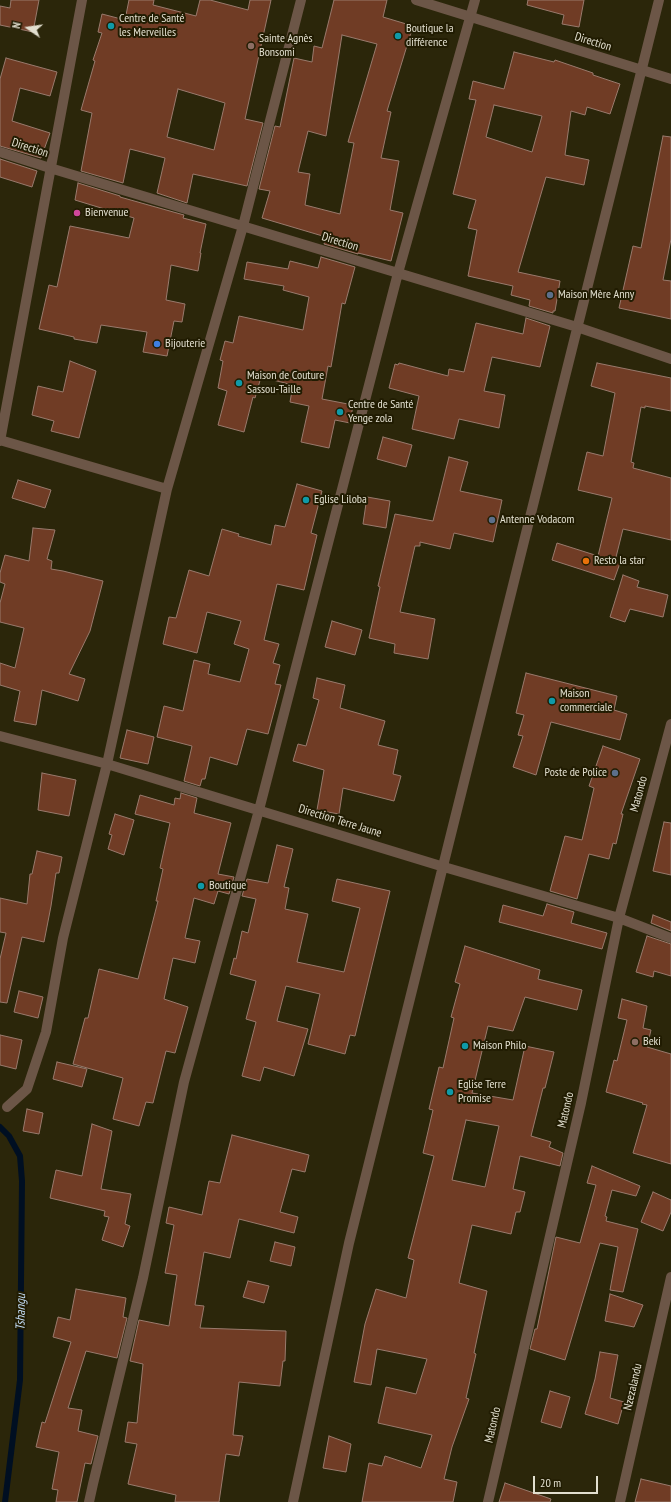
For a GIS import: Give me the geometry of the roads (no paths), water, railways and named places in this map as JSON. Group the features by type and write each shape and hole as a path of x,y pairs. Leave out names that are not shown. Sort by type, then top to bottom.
{"street":[{"path":"82,0 0,440 167,489"},
{"path":"7,1107 27,1089 46,1032 63,938 107,764 167,489 243,226 301,0"},
{"name":"Direction","path":"416,0 671,79"},
{"path":"90,1502 94,1476 143,1278 184,1082 259,810 398,273 475,0"},
{"path":"294,1502 349,1243 659,0"},
{"name":"Direction","path":"0,152 577,327 671,359"},
{"name":"Matondo","path":"488,1502 581,1103 619,918 671,724"},
{"name":"Direction Terre Jaune","path":"0,736 107,764 444,867 619,918 671,938"},
{"name":"Nzezalandu","path":"620,1502 671,1278"}],"waterway":[{"name":"Tshangu","path":"0,1127 9,1136 20,1156 22,1181 20,1380 5,1502"}],"place":[{"name":"Centre de Santé les Merveilles","path":"111,26"},
{"name":"Boutique la différence","path":"398,36"},
{"name":"Sainte Agnès Bonsomi","path":"251,46"},
{"name":"Bienvenue","path":"77,213"},
{"name":"Maison Mère Anny","path":"550,295"},
{"name":"Bijouterie","path":"157,344"},
{"name":"Maison de Couture Sassou-Taille","path":"239,383"},
{"name":"Centre de Santé Yenge zola","path":"340,412"},
{"name":"Eglise Liloba","path":"306,500"},
{"name":"Antenne Vodacom","path":"492,520"},
{"name":"Resto la star","path":"586,561"},
{"name":"Maison commerciale","path":"552,701"},
{"name":"Poste de Police","path":"615,773"},
{"name":"Boutique","path":"201,886"},
{"name":"Beki","path":"635,1042"},
{"name":"Maison Philo","path":"465,1046"},
{"name":"Eglise Terre Promise","path":"450,1092"}]}
